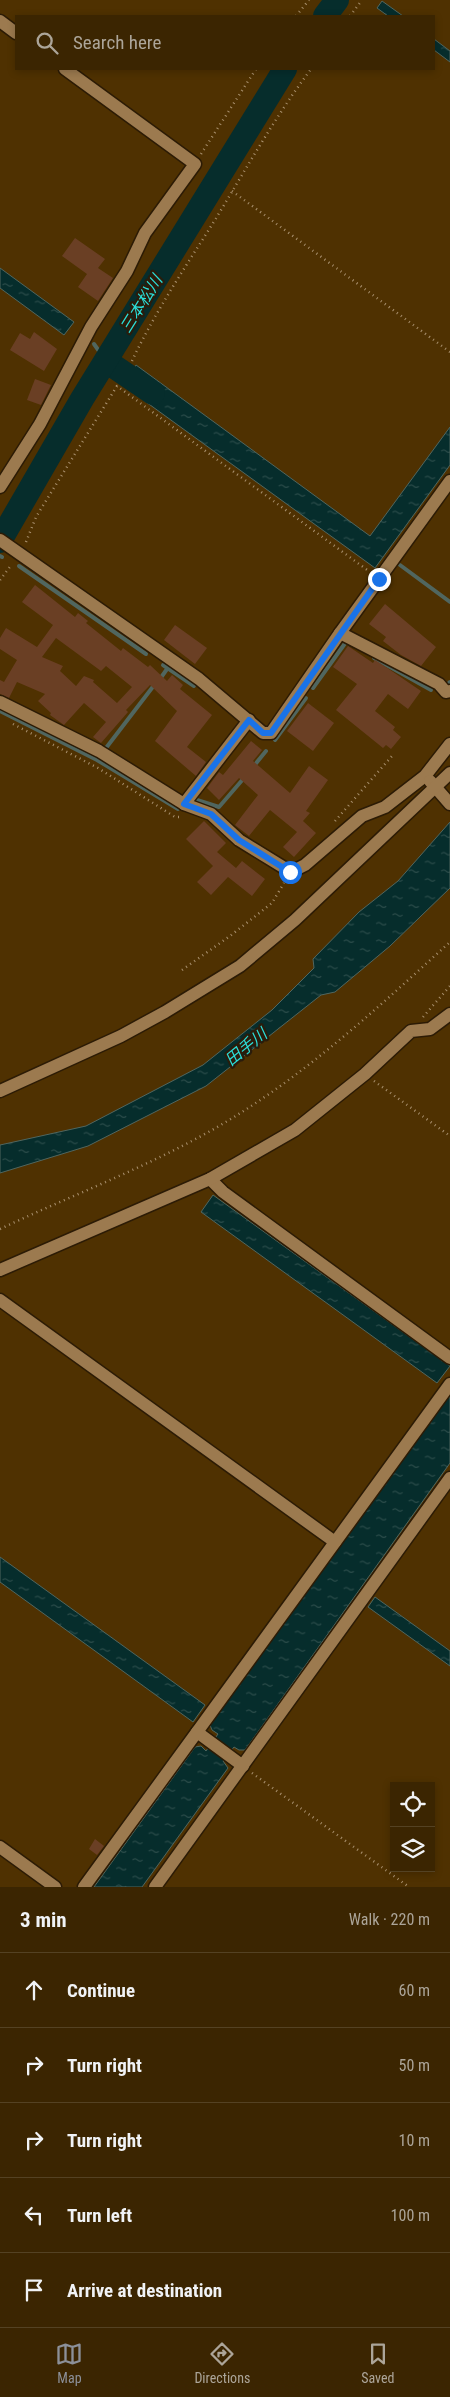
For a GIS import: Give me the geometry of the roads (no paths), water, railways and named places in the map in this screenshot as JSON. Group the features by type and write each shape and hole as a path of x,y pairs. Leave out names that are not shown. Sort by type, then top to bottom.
{"street":[{"path":"0,21 15,32"},
{"path":"0,487 40,424 91,327 127,271 145,233 194,164 66,70"},
{"path":"0,540 199,679 263,733 271,733 340,633 450,481"},
{"path":"340,633 439,684 446,692 450,691"},
{"path":"0,702 99,751 184,804 211,814 239,840 290,872 305,866 362,816 385,807 425,776 450,744"},
{"path":"184,804 249,720"},
{"path":"0,1091 121,1036 240,966 442,795 450,773"},
{"path":"425,776 442,795"},
{"path":"0,1270 210,1179 295,1130 365,1074 411,1031 430,1029 450,1014"},
{"path":"210,1179 223,1192 450,1358"},
{"path":"0,1300 335,1542"},
{"path":"84,1887 450,1384"},
{"path":"155,1887 450,1478"},
{"path":"197,1732 242,1766"},
{"path":"0,1847 55,1887"}],"water":[{"path":"382,1 402,15 387,15 377,8"},
{"path":"435,40 450,51 450,62 435,51"},
{"path":"0,268 74,322 64,335 0,288"},
{"path":"136,365 370,536 450,427 450,465 375,568 124,386 127,381 124,379 130,368 133,370"},
{"name":"田手川","path":"450,822 450,888 390,946 335,992 321,995 206,1086 88,1146 0,1173 0,1145 86,1126 203,1065 272,1010 314,968 313,959 359,912 398,881"},
{"path":"213,1195 450,1366 437,1383 201,1212"},
{"path":"450,1394 450,1463 245,1750 239,1750 234,1747 223,1761 228,1768 142,1887 94,1887 195,1747 201,1746 206,1751 218,1734 212,1730 210,1725 212,1722"},
{"path":"0,1557 205,1705 193,1722 0,1582"},
{"path":"375,1597 450,1651 450,1666 368,1607"}],"waterway":[{"name":"三本松川","path":"326,15 337,0"},
{"name":"三本松川","path":"0,541 82,399 284,70"},
{"path":"94,344 106,361"},
{"path":"106,361 153,393"},
{"path":"400,565 450,602"},
{"path":"19,566 146,654"},
{"path":"313,688 346,642 349,643"},
{"path":"374,658 431,690"},
{"path":"163,665 194,686"},
{"path":"160,679 167,669"},
{"path":"106,748 155,684"},
{"path":"275,740 306,698"},
{"path":"0,711 97,760 178,809"},
{"path":"253,767 266,751"},
{"path":"197,800 219,807 244,778"}]}
